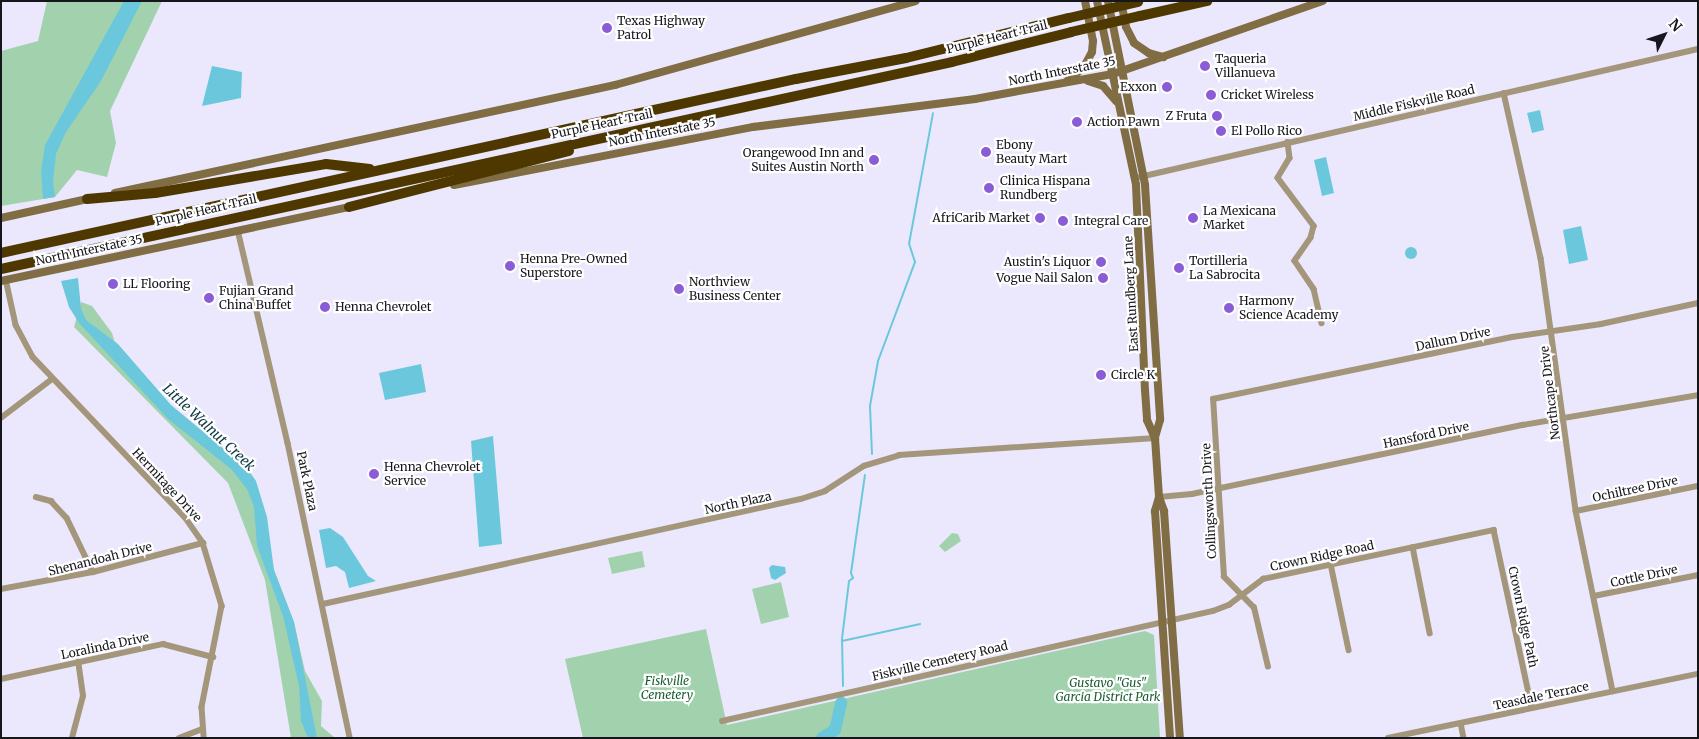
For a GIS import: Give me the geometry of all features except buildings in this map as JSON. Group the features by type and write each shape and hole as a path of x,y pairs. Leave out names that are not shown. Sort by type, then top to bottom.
{"highway":[{"name":"Purple Heart Trail","path":"1,269 943,64 1207,1"},
{"name":"Purple Heart Trail","path":"1,253 378,170 906,58 1140,2"},
{"path":"350,207 424,186 591,146 629,132"},
{"path":"87,199 155,193 326,164 378,170"}],"main road":[{"path":"1,218 615,85 915,1"},
{"path":"1065,82 1084,67 1092,52 1093,41 1085,1"},
{"name":"East Rundberg Lane","path":"1097,1 1118,103 1139,177 1145,390 1147,420 1155,438"},
{"name":"East Rundberg Lane","path":"1108,1 1139,177 1160,420 1155,438 1159,497 1164,511 1180,738"},
{"path":"1121,1 1126,27 1134,43 1149,53 1163,57"},
{"name":"North Interstate 35","path":"4,280 350,207 753,127 975,99 1122,72 1323,1"},
{"path":"1083,80 1103,86 1118,103"},
{"name":"East Rundberg Lane","path":"1159,497 1155,511 1170,738"}],"street":[{"name":"Middle Fiskville Road","path":"1139,177 1698,49"},
{"name":"Northcape Drive","path":"1504,93 1542,258 1562,419 1576,511 1613,691"},
{"path":"1288,142 1290,158 1278,178 1314,226 1311,238 1295,261 1314,290 1322,323"},
{"name":"Park Plaza","path":"238,230 323,604 350,738"},
{"name":"Hermitage Drive","path":"4,280 16,325 24,343 52,380 185,517 203,543 222,606 202,707 204,738"},
{"name":"Dallum Drive","path":"1213,399 1698,303"},
{"path":"1,418 52,380"},
{"name":"Hansford Drive","path":"1159,497 1218,488 1562,419 1698,395"},
{"name":"Collingsworth Drive","path":"1213,399 1224,577 1243,593 1254,608 1268,667"},
{"name":"North Plaza","path":"323,604 801,499 826,490 864,466 899,455 1155,438"},
{"name":"Ochiltree Drive","path":"1576,511 1698,486"},
{"path":"36,497 51,500 67,518 93,572"},
{"name":"Crown Ridge Road","path":"1162,621 1222,608 1263,579 1494,530"},
{"name":"Crown Ridge Path","path":"1494,530 1532,708"},
{"name":"Shenandoah Drive","path":"1,589 93,572 203,543"},
{"path":"1412,547 1430,633"},
{"path":"1331,564 1349,650"},
{"name":"Cottle Drive","path":"1594,596 1698,575"},
{"name":"Fiskville Cemetery Road","path":"722,721 1162,621"},
{"name":"Loralinda Drive","path":"1,679 163,644 213,657"},
{"path":"72,738 83,696 78,662"},
{"name":"Teasdale Terrace","path":"1388,738 1698,674"},
{"path":"1461,723 1464,738"},
{"path":"179,738 202,729"}],"green space":[{"path":"47,1 162,1 110,111 116,143 107,177 77,170 55,197 1,206 1,51 38,41"},
{"path":"81,302 92,306 112,333 115,343 157,393 199,434 253,478 274,570 294,622 305,671 322,701 321,726 335,738 291,738 265,580 228,483 74,327"},
{"path":"952,533 958,534 961,541 945,552 939,546"},
{"path":"642,551 645,567 612,574 608,558"},
{"path":"781,582 789,617 761,624 752,589"},
{"name":"Gustavo \"Gus\" Garcia District Park","path":"706,629 727,725 1145,631 1154,635 1160,738 583,738 565,659"}],"water":[{"path":"124,1 142,1 101,81 66,132 56,154 53,181 55,197 43,199 41,171 45,145"},
{"path":"212,66 242,72 241,98 202,106"},
{"path":"1540,110 1544,130 1532,133 1527,113"},
{"path":"1326,157 1334,193 1322,196 1314,160"},
{"path":"1581,226 1588,260 1569,264 1563,230"},
{"path":"1409,247 1413,247 1417,253 1413,259 1409,259 1405,255 1405,251"},
{"path":"78,278 81,308 86,320 118,344 171,405 247,468 256,481 267,517 274,570 294,622 317,738 308,738 301,721 299,686 283,616 257,546 254,507 247,489 231,469 168,419 79,323 69,307 61,281"},
{"path":"421,364 426,392 385,400 379,373"},
{"path":"493,436 502,544 479,547 471,441"},
{"path":"330,528 343,537 368,576 376,581 349,588 345,572 336,566 326,568 319,530"},
{"path":"772,565 785,567 786,573 775,580 771,578 769,568"}],"waterway":[{"path":"872,454 870,406 878,361 915,262 909,244 933,113"},
{"path":"843,686 842,639 849,581 853,578 851,573 865,475"},
{"path":"842,641 920,624"},
{"path":"822,738 835,730 841,703"}],"place":[{"name":"Texas Highway Patrol","path":"607,28"},
{"name":"Taqueria Villanueva","path":"1205,66"},
{"name":"Exxon","path":"1167,87"},
{"name":"Cricket Wireless","path":"1211,95"},
{"name":"Z Fruta","path":"1217,116"},
{"name":"Action Pawn","path":"1077,122"},
{"name":"El Pollo Rico","path":"1221,131"},
{"name":"Ebony Beauty Mart","path":"986,152"},
{"name":"Orangewood Inn and Suites Austin North","path":"874,160"},
{"name":"Clinica Hispana Rundberg","path":"989,188"},
{"name":"AfriCarib Market","path":"1040,218"},
{"name":"La Mexicana Market","path":"1193,218"},
{"name":"Integral Care","path":"1063,221"},
{"name":"Austin's Liquor","path":"1101,262"},
{"name":"Henna Pre-Owned Superstore","path":"510,266"},
{"name":"Tortilleria La Sabrocita","path":"1179,268"},
{"name":"Vogue Nail Salon","path":"1103,278"},
{"name":"LL Flooring","path":"113,284"},
{"name":"Northview Business Center","path":"679,289"},
{"name":"Fujian Grand China Buffet","path":"209,298"},
{"name":"Henna Chevrolet","path":"325,307"},
{"name":"Harmony Science Academy","path":"1229,308"},
{"name":"Circle K","path":"1101,375"},
{"name":"Henna Chevrolet Service","path":"374,474"}],"water label":[{"name":"Little Walnut Creek","path":"209,427"}],"park label":[{"name":"Fiskville Cemetery","path":"667,688"}]}
